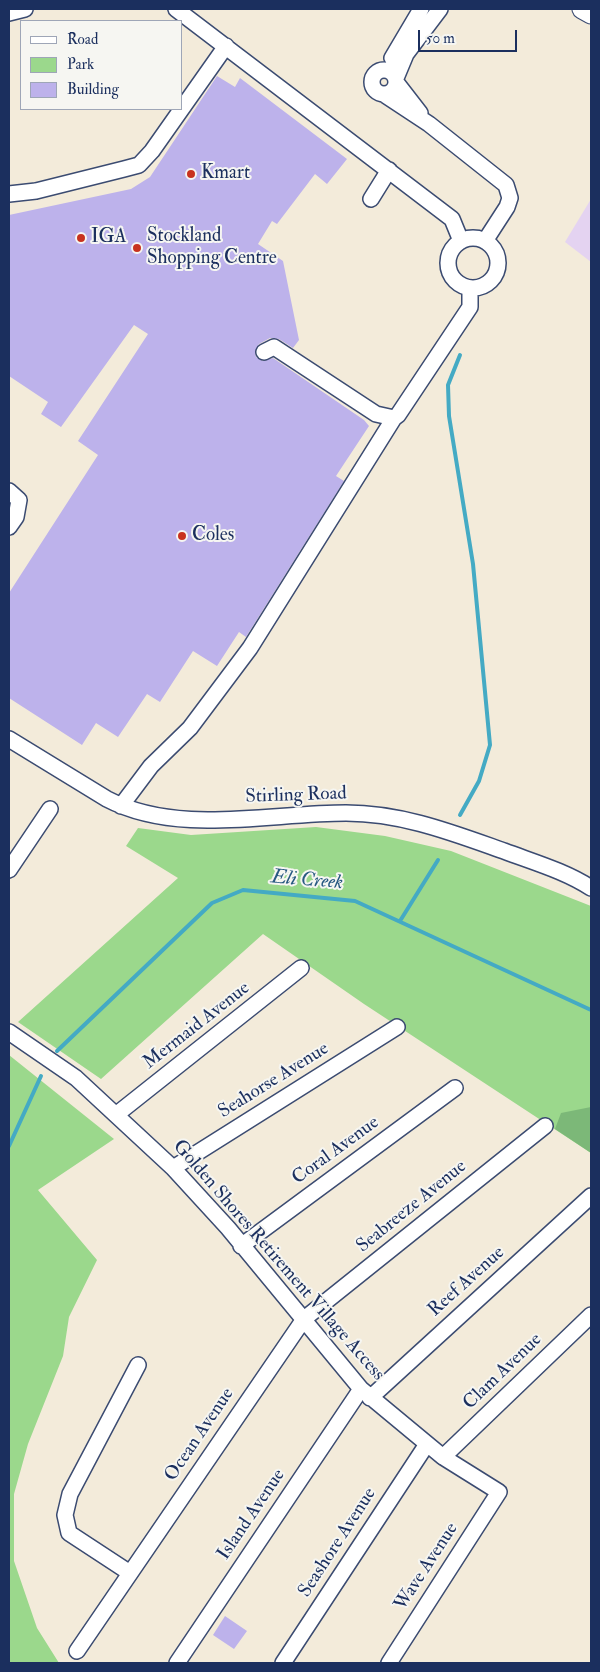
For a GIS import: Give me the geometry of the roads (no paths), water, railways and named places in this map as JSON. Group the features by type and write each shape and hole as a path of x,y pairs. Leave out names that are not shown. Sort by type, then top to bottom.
{"main road":[{"path":"582,9 591,14"}],"street":[{"path":"9,13 25,9"},
{"path":"176,9 452,219 461,241"},
{"path":"386,95 394,90 392,77 397,52 421,9"},
{"path":"392,77 406,54 440,9"},
{"path":"182,108 226,46"},
{"path":"429,124 392,77 375,74 371,83 376,92 386,95 429,124 506,186 510,198 507,207 485,241"},
{"path":"9,194 36,191 139,165 152,151 181,110"},
{"path":"371,199 389,170"},
{"path":"477,238 485,241 496,254 497,271 487,284 470,288 456,282 448,268 450,253 461,241 477,238"},
{"path":"121,806 150,766 190,728 250,648 394,418 398,415 470,307 470,288"},
{"path":"264,352 274,347 376,414 394,418"},
{"path":"9,490 19,500 16,517 9,528"},
{"name":"Stirling Road","path":"9,739 49,766 121,806 158,817 187,820 347,813 387,816 452,832 544,865 591,888"},
{"path":"9,870 50,809"},
{"name":"Mermaid Avenue","path":"117,1114 301,968"},
{"name":"Seahorse Avenue","path":"173,1168 397,1027"},
{"name":"Golden Shores Retirement Village Access","path":"9,1032 76,1078 173,1168 228,1228 241,1246 366,1394 443,1457 499,1492"},
{"name":"Coral Avenue","path":"241,1246 455,1088"},
{"name":"Seabreeze Avenue","path":"304,1319 544,1126"},
{"name":"Reef Avenue","path":"366,1394 591,1196"},
{"name":"Clam Avenue","path":"443,1457 591,1315"},
{"name":"Ocean Avenue","path":"77,1651 304,1319"},
{"path":"130,1573 69,1533 65,1515 70,1494 138,1365"},
{"name":"Island Avenue","path":"177,1663 366,1394"},
{"name":"Seashore Avenue","path":"283,1663 427,1444"},
{"name":"Wave Avenue","path":"389,1663 499,1492"}],"waterway":[{"path":"460,355 448,385 449,416 473,564 490,745 479,781 460,815"},
{"path":"400,921 438,860"},
{"name":"Eli Creek","path":"57,1051 212,903 243,890 355,901 591,1010"},
{"name":"Eli Creek","path":"9,1146 41,1076"}],"place":[{"name":"Kmart","path":"191,174"},
{"name":"IGA","path":"81,238"},
{"name":"Stockland Shopping Centre","path":"137,248"},
{"name":"Coles","path":"182,536"}]}
